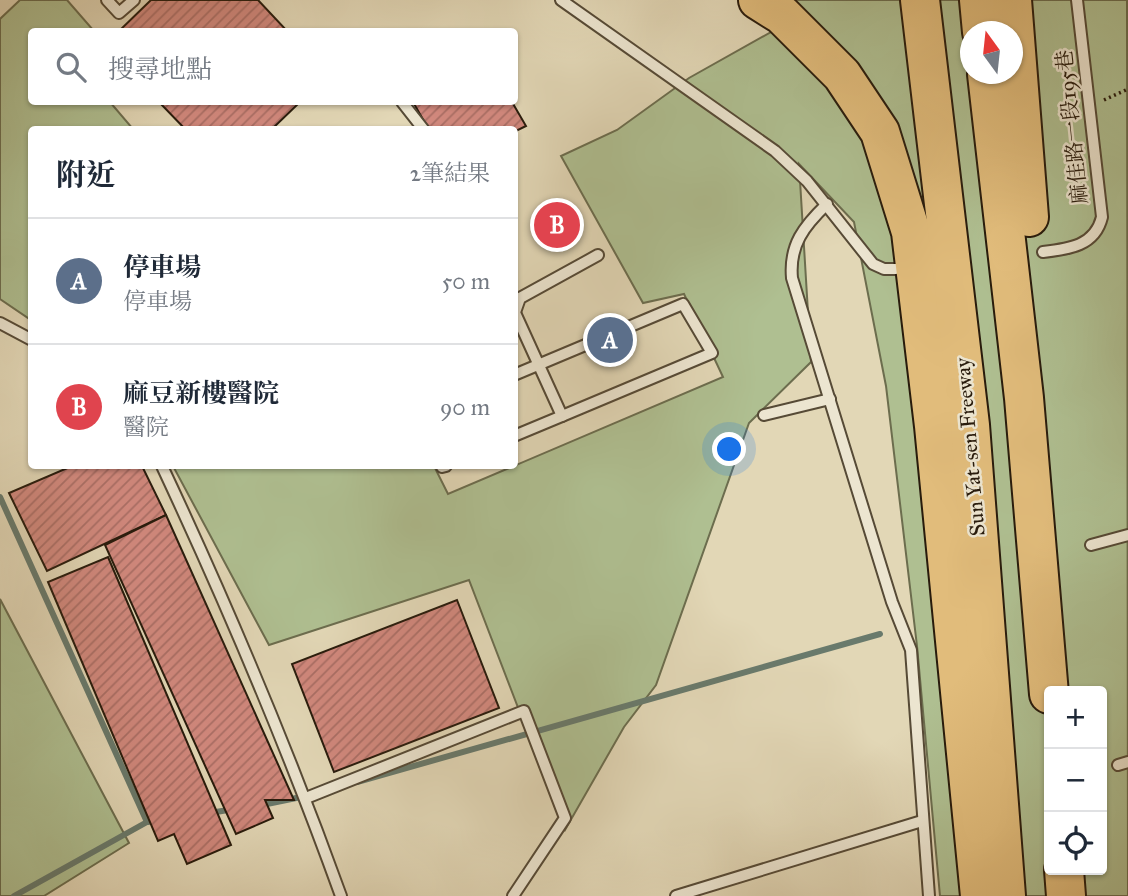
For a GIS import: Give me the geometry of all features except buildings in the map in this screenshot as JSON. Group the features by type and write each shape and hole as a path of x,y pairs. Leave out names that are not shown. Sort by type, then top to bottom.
{"highway":[{"path":"758,0 782,15 842,75 880,132 911,232 934,426 980,896"},
{"name":"Sun Yat-sen Freeway","path":"920,0 970,425 1006,896"},
{"path":"979,0 981,21"},
{"path":"1012,0 1030,229 1024,398"},
{"path":"988,84 1024,398 1048,686"},
{"path":"1064,875 1066,896"}],"lane":[{"path":"107,0 119,13 134,0"},
{"path":"561,0 775,151 827,204 873,264 884,269 896,269"},
{"name":"麻佳路一段195巷","path":"1043,252 1085,243 1100,225 1102,217 1077,0"},
{"path":"404,105 421,126"},
{"path":"827,204 801,231 791,267 794,289 892,602 911,650 929,896"},
{"path":"520,298 598,255"},
{"path":"518,294 518,305"},
{"path":"518,373 683,304 712,352 518,434"},
{"path":"518,322 562,416"},
{"path":"0,323 28,338"},
{"path":"764,415 830,399"},
{"path":"164,469 233,617 306,798 341,896"},
{"path":"1091,545 1128,535"},
{"path":"306,798 524,710 565,818 513,896"},
{"path":"676,896 922,821"}],"path":[{"path":"1090,106 1128,89"}],"green space":[{"path":"20,0 67,0 91,28 28,28 28,105 113,105 130,126 28,126 28,318 0,299 0,19"},
{"path":"756,0 1127,0 1128,896 940,896 917,646 886,386 854,222 799,164 811,362 749,423 656,685 624,727 565,830 469,580 269,645 175,469 436,469 448,494 507,469 518,469 518,464 723,377 684,294 643,303 561,156 617,130 689,78 787,23"},
{"path":"0,599 129,843 44,896 0,896"}],"waterway":[{"path":"0,497 147,822"},
{"path":"357,782 880,634"},
{"path":"262,805 306,796"},
{"path":"210,813 234,809"},
{"path":"14,896 147,822 158,821"}],"place":[{"name":"麻豆新樓醫院","path":"557,225"},
{"name":"停車場","path":"610,340"}]}
